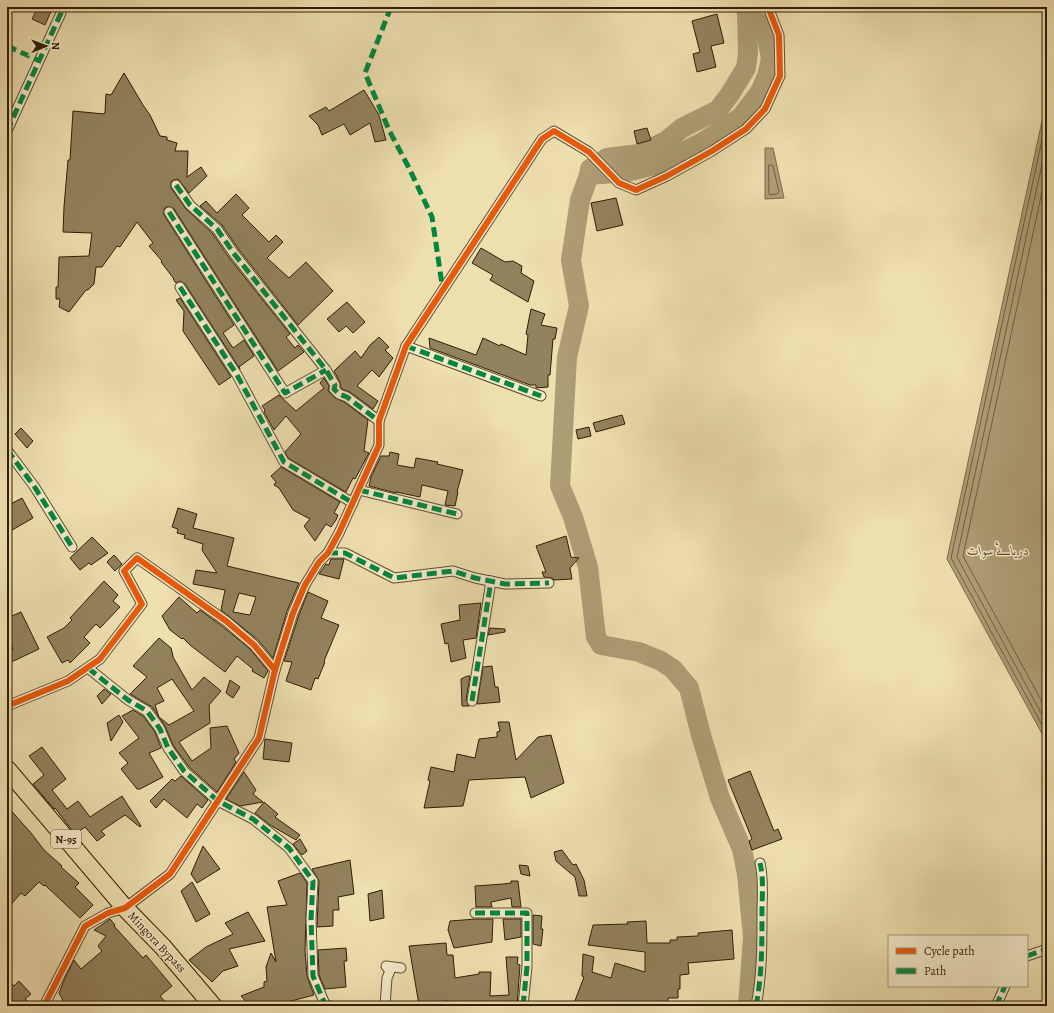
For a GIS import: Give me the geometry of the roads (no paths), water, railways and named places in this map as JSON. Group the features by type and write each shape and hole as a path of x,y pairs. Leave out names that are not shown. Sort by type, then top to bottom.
{"highway":[{"name":"Mingora Bypass","path":"7,769 125,908 164,947 213,1006"}],"street":[{"path":"7,131 61,14 61,7"},
{"path":"44,1006 85,926 108,913 125,908 170,874 259,738 275,670 293,613 305,585 319,562 328,553 339,533 379,445 379,421 406,346 542,139 554,131 589,152 619,183 636,190 667,176 712,151 746,129 765,109 780,76 779,35 768,7"},
{"path":"176,185 190,205 217,229 235,255 326,370 335,385 334,389 379,421"},
{"path":"170,212 285,393 326,370"},
{"path":"180,287 237,375 284,462 352,503"},
{"path":"406,346 541,396"},
{"path":"7,450 34,486 72,547"},
{"path":"358,490 457,514"},
{"path":"328,553 345,553 394,578 453,571 491,582 505,584 549,583"},
{"path":"7,706 68,681 100,659 142,604 124,571 137,558 226,622 254,645 275,670"},
{"path":"472,701 491,582"},
{"path":"88,668 128,700 147,711 160,729 168,748 184,771 218,801 253,819 289,848 313,882 311,919 313,976 325,1004 330,1006"},
{"path":"756,1006 759,991 762,928 763,876 760,863"},
{"path":"475,913 526,913 527,967 523,1006"},
{"path":"1028,956 1047,949"},
{"path":"385,1006 387,978 390,971 386,966 401,968"},
{"path":"996,1006 1005,987"}],"water":[{"name":"دریائے سوات","path":"1047,98 1047,743 947,559"},
{"path":"765,148 773,148 784,198 765,199"}],"waterway":[{"path":"746,7 747,13 760,23 767,36 771,59 767,76 760,92 740,118 703,142 659,164 626,172 589,175 580,200 571,260 579,306 567,357 560,486 573,517 588,567 596,637 601,645 639,652 661,661 673,669 689,688 720,798 742,849 747,874 753,937 748,1006"},
{"path":"589,175 590,169 607,158 639,154 666,141 682,128 718,110 746,68 748,53 747,13"}]}
